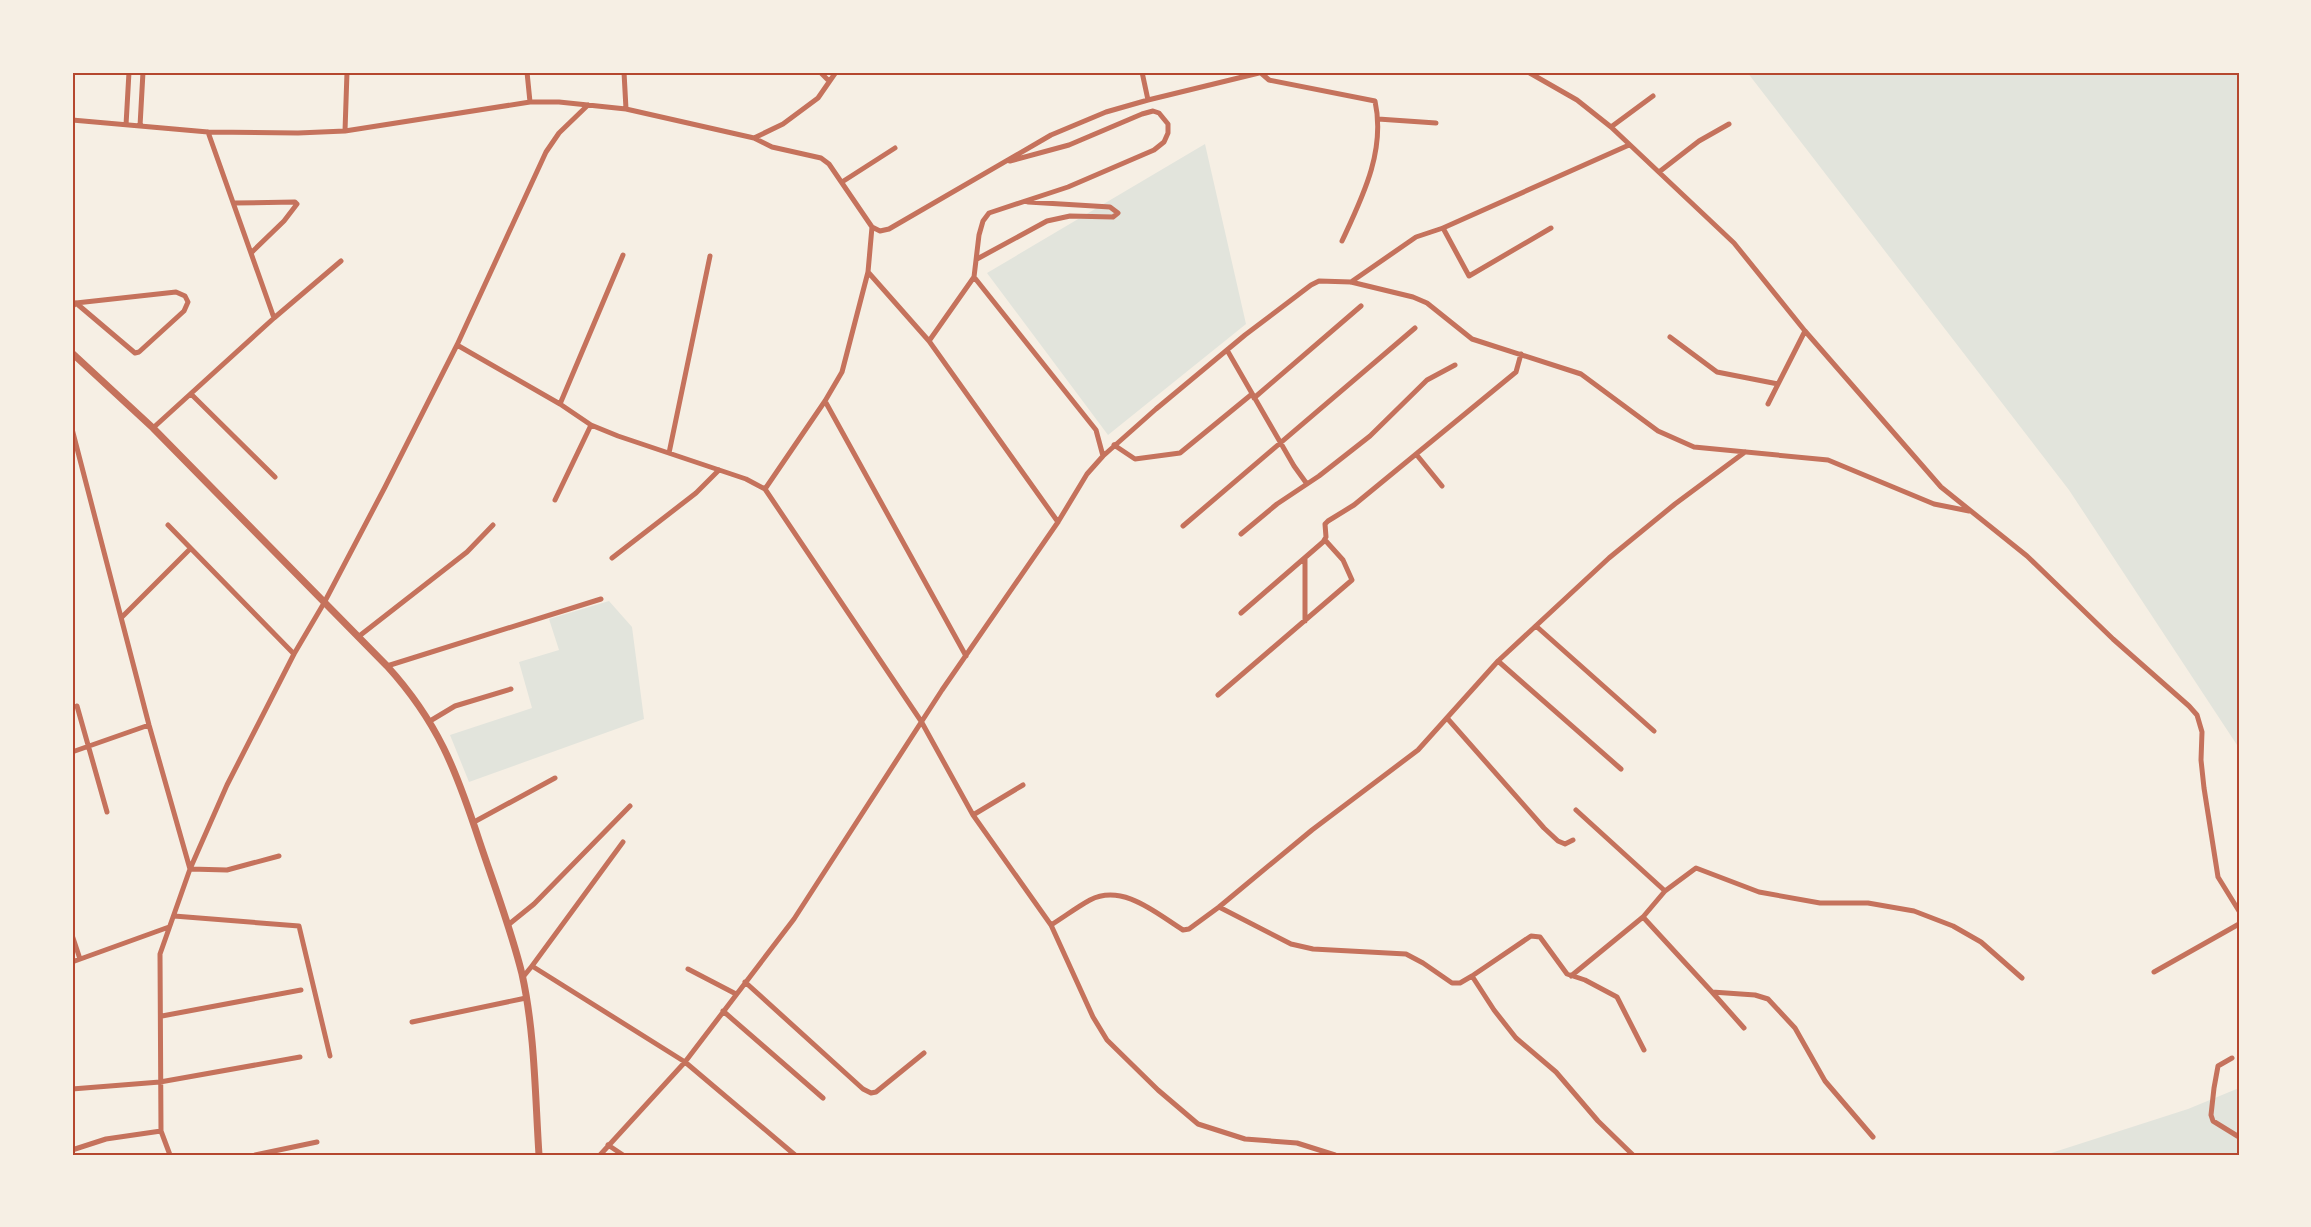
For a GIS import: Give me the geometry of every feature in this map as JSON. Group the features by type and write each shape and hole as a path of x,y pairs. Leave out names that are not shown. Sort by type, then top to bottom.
{"street":[{"path":"126,125 129,72"},
{"path":"140,126 143,72"},
{"path":"345,131 347,72"},
{"path":"527,72 530,102"},
{"path":"624,72 626,109"},
{"path":"819,72 829,81"},
{"path":"754,138 783,124 818,98 836,72"},
{"path":"1142,72 1149,99"},
{"path":"72,120 208,132 345,131 530,102 626,109 754,138 772,147 821,158 829,164 872,227 880,231 889,229 1052,135 1106,112 1149,99 1262,72 1269,80 1373,100 1378,119 1374,156 1367,187 1342,241"},
{"path":"1528,72 1577,100 1611,127 1734,243 1805,331 1941,487 2055,581 2113,639 2197,715 2202,732 2201,760 2204,788 2218,877 2239,911"},
{"path":"1611,127 1653,96"},
{"path":"170,1155 160,1131 162,1016 160,954 190,869 227,785 457,345 546,152 559,133 588,105"},
{"path":"929,342 974,277 979,235 983,221 989,213 1068,187 1154,150 1164,142 1168,133 1168,124 1164,117 1153,111 1070,146 999,164"},
{"path":"1378,119 1436,123"},
{"path":"1659,172 1699,141 1729,124"},
{"path":"208,132 273,318"},
{"path":"1351,282 1416,237 1443,228 1629,145"},
{"path":"842,182 895,148"},
{"path":"977,260 1047,221 1070,216 1113,218 1118,213 1110,207 1024,201"},
{"path":"234,203 296,202 297,204 284,221 251,253"},
{"path":"765,489 842,372 868,272 872,227"},
{"path":"1443,228 1469,276 1551,228"},
{"path":"560,404 624,255"},
{"path":"669,453 710,256"},
{"path":"153,428 273,318 341,261"},
{"path":"868,272 929,342 1058,522"},
{"path":"974,277 1096,430 1103,456"},
{"path":"600,1155 685,1062 794,919 921,722 1058,522 1087,474 1114,446 1227,350 1311,285 1319,282 1351,282 1413,297 1427,303 1472,339 1581,374 1658,431 1694,447 1828,460 1934,504 1969,511"},
{"path":"176,292 184,296 188,302 184,311 139,352 135,353 74,305 176,292"},
{"path":"1114,446 1135,459 1180,453 1361,306"},
{"path":"1183,526 1415,328"},
{"path":"1768,404 1787,371 1791,357 1805,331"},
{"path":"1670,338 1717,372 1778,384"},
{"path":"457,345 591,424 618,436 746,479 765,489 921,722 973,816 1051,925 1093,1017 1107,1040 1158,1090 1198,1124 1245,1139 1297,1143 1335,1155"},
{"path":"1227,350 1280,443 1307,484"},
{"path":"72,353 153,428 387,666 410,692 430,721 458,777 508,925 523,977 539,1155"},
{"path":"1218,695 1352,580 1343,560 1325,540 1325,524 1354,505 1515,372 1521,354"},
{"path":"1241,534 1277,504 1370,436 1427,380 1455,365"},
{"path":"191,394 274,477"},
{"path":"825,401 966,656"},
{"path":"555,500 591,424"},
{"path":"72,429 149,725 190,869"},
{"path":"1051,925 1092,899 1122,896 1138,902 1183,930 1189,929 1312,830 1418,750 1498,661 1536,626 1617,552 1675,504 1744,452"},
{"path":"1416,454 1442,486"},
{"path":"612,558 696,493 719,470"},
{"path":"168,525 294,654"},
{"path":"358,637 467,552 493,525"},
{"path":"1241,613 1325,540"},
{"path":"122,617 190,549"},
{"path":"1305,558 1305,621"},
{"path":"387,666 601,599"},
{"path":"1536,626 1654,731"},
{"path":"1498,661 1621,769"},
{"path":"430,721 455,706 511,689"},
{"path":"77,706 107,812"},
{"path":"1447,718 1544,828 1558,841 1565,844 1573,840"},
{"path":"72,752 149,725"},
{"path":"474,822 555,778"},
{"path":"973,816 1023,784"},
{"path":"508,925 534,904 630,806"},
{"path":"1576,810 1665,891"},
{"path":"523,977 623,842"},
{"path":"190,869 227,870 279,856"},
{"path":"1571,976 1643,917 1665,891 1696,868 1759,892 1820,903 1868,903 1914,911 1953,926 1981,942 2022,978"},
{"path":"1219,907 1291,944 1313,949 1406,954 1452,983 1460,983 1472,976 1531,936 1540,937 1564,972 1617,997 1644,1050"},
{"path":"174,916 299,926 330,1056"},
{"path":"1643,917 1744,1028"},
{"path":"2154,972 2239,924"},
{"path":"72,962 170,927"},
{"path":"72,935 80,959"},
{"path":"532,966 685,1062 795,1155"},
{"path":"688,969 736,994"},
{"path":"1472,976 1516,1038 1556,1072 1598,1121 1633,1155"},
{"path":"745,982 870,1093 876,1092 924,1053"},
{"path":"162,1016 301,990"},
{"path":"1712,992 1755,994 1768,999 1795,1028 1825,1081 1873,1137"},
{"path":"412,1022 526,998"},
{"path":"723,1011 823,1098"},
{"path":"72,1089 160,1082 300,1057"},
{"path":"2232,1058 2218,1066 2211,1115 2215,1124 2239,1137"},
{"path":"72,1150 106,1139 160,1131"},
{"path":"255,1155 317,1142"},
{"path":"608,1145 623,1155"}],"shaded area":[{"path":"1747,72 2239,72 2239,748 2069,490"},
{"path":"1205,144 1246,324 1108,435 987,273"},
{"path":"609,601 632,627 644,719 469,782 450,735 532,708 519,662 559,650 549,619"},
{"path":"2239,1088 2239,1155 2045,1155 2188,1109"}]}
